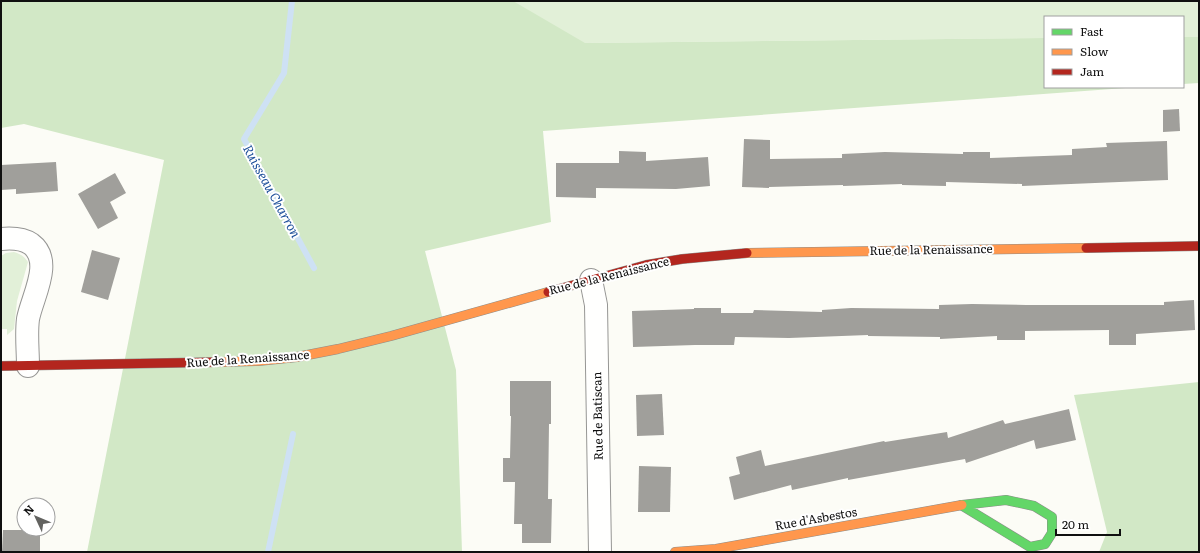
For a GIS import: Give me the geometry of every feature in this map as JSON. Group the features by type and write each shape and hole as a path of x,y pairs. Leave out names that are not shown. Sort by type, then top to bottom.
{"street":[{"path":"1,239 16,239 28,242 33,245 41,257 42,269 28,320 28,366"},
{"name":"Rue de la Renaissance","path":"1,366 198,363 258,361 297,357 391,336 590,280 664,261 703,256 750,253 1199,246"},
{"name":"Rue de Batiscan","path":"590,280 596,304 600,552"},
{"name":"Rue d'Asbestos","path":"675,552 716,549 961,505 1006,500 1034,506 1052,517 1052,533 1045,544 1030,547 961,505"}],"green space":[{"path":"1,1 1199,1 1199,37 1184,37 1184,16 1044,16 1044,38 585,43"},
{"path":"1,1 513,1 585,43 1044,38 1044,88 1125,88 543,131 551,222 425,251 456,370 462,552 87,552 164,160 24,124 1,128"},
{"path":"1184,37 1199,37 1199,83 1184,84"},
{"path":"14,252 25,258 28,262 17,301 14,329 7,335 7,329 1,329 1,256 6,253"},
{"path":"1199,382 1199,552 1099,552 1107,532 1074,395"}],"building":[{"path":"1179,109 1180,131 1163,132 1163,110"},
{"path":"744,139 770,140 770,159 842,158 842,154 885,152 963,154 963,152 990,152 990,158 1072,155 1072,149 1107,147 1106,143 1167,141 1168,180 1022,186 1022,184 946,182 946,186 902,184 769,188 742,187"},
{"path":"619,151 646,152 646,161 708,157 710,186 676,189 596,188 596,198 556,197 556,163 619,163"},
{"path":"56,162 58,191 16,194 16,189 1,190 1,165"},
{"path":"115,173 126,193 110,202 118,218 98,229 78,194"},
{"path":"92,250 120,258 108,300 81,292"},
{"path":"1194,300 1195,330 1136,334 1136,345 1109,345 1109,330 1025,331 1025,340 997,340 997,336 940,339 940,337 868,335 789,338 735,337 734,345 633,347 632,311 721,308 721,313 753,313 754,310 822,312 822,310 851,308 939,309 939,305 972,304 1164,305 1164,302"},
{"path":"510,381 551,381 548,499 552,499 551,543 522,543 522,524 514,524 515,482 503,482 503,458 510,458"},
{"path":"662,394 664,435 637,436 636,395"},
{"path":"1069,409 1076,440 1036,449 1034,440 966,463 965,459 848,480 848,478 792,490 791,485 734,500 729,477 740,474 736,457 761,450 765,466 884,441 947,432 948,438 1003,420 1005,424"},
{"path":"639,466 671,467 670,512 638,512"},
{"path":"3,530 16,530 16,537 40,537 40,552 2,552"}],"waterway":[{"name":"Ruisseau Charron","path":"292,1 284,73 244,139 314,268"},
{"name":"Ruisseau Charron","path":"268,552 293,434"}],"traffic: fast":[{"path":"961,505 1030,547 1045,544 1052,533 1052,517 1034,506 1006,500 962,505"}],"traffic: slow":[{"path":"747,253 1086,248"},
{"path":"222,362 258,361 297,357 338,349 391,336 548,292"},
{"path":"675,552 716,549 962,505"}],"traffic: jam":[{"path":"1086,248 1199,246"},
{"path":"548,292 646,265 682,259 747,253"},
{"path":"1,366 222,362"}]}
